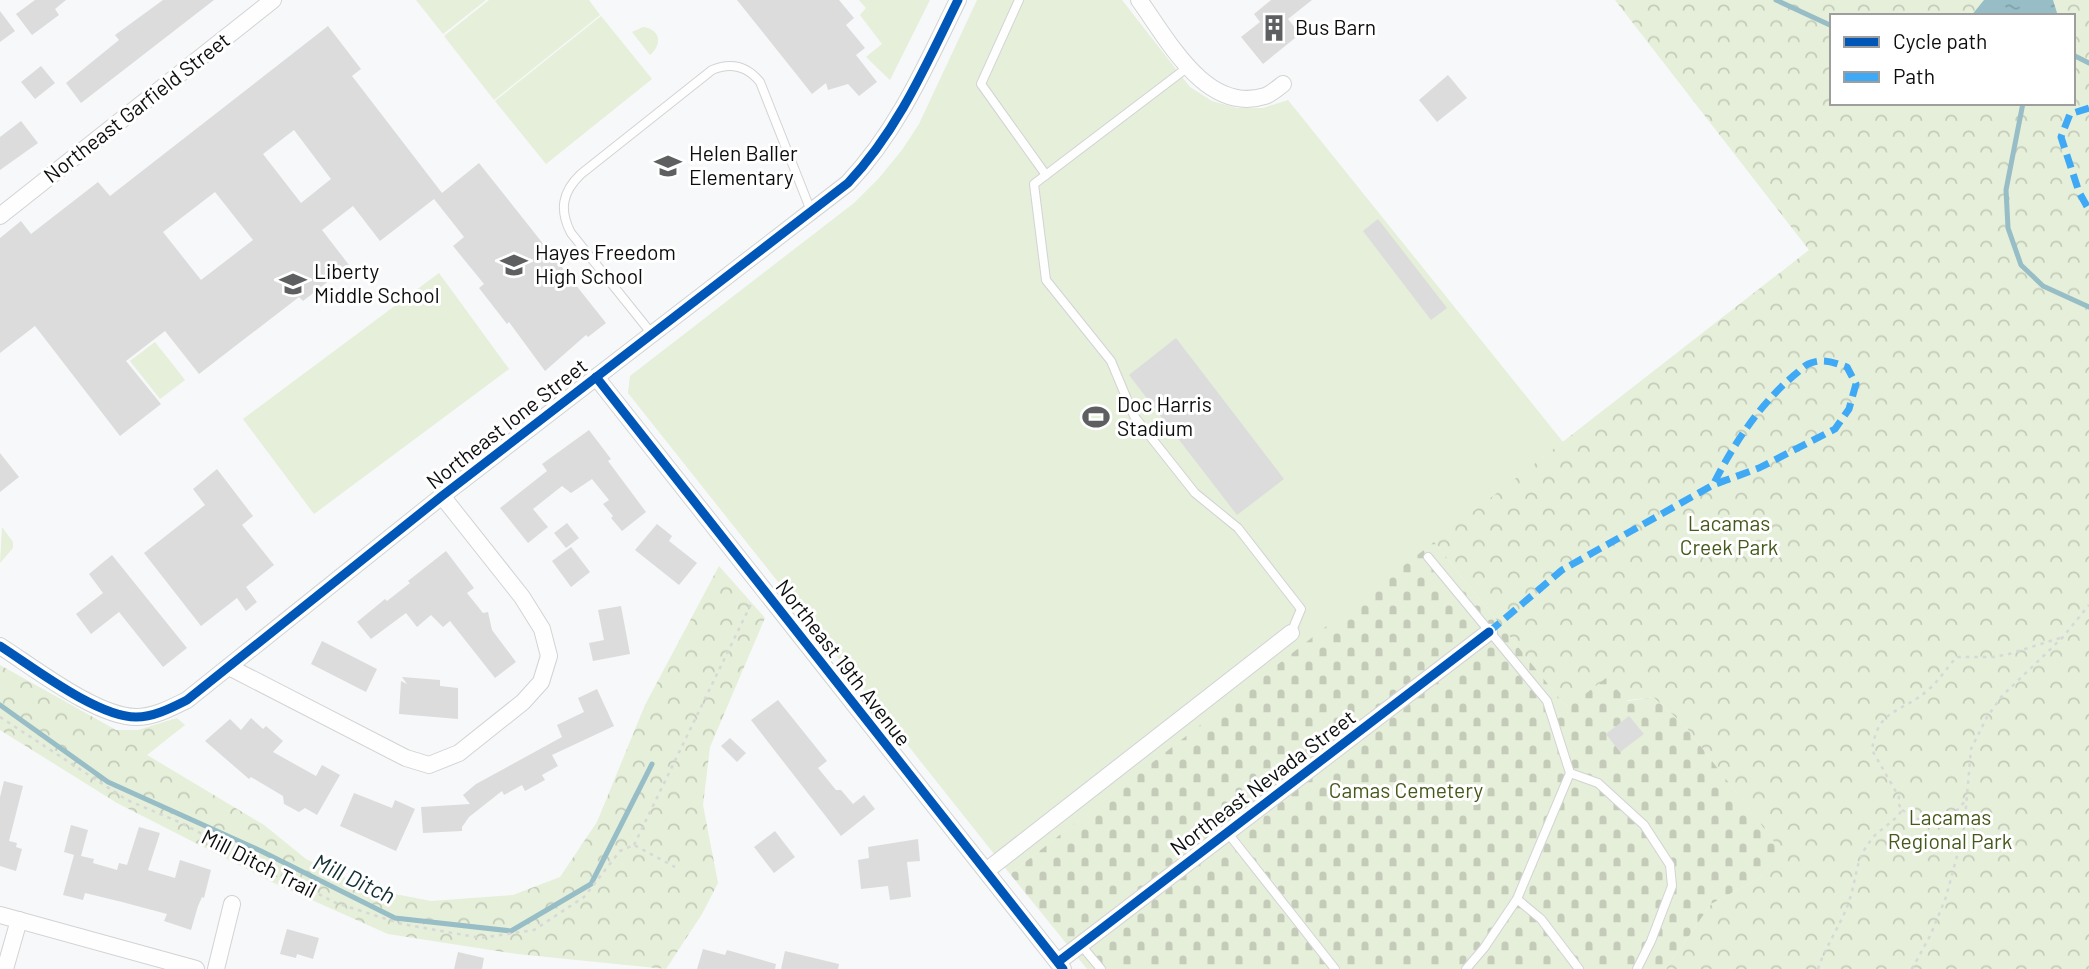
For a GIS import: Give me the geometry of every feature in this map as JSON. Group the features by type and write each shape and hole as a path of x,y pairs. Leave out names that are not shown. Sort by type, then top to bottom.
{"street":[{"name":"Northeast Garfield Street","path":"0,216 274,0"},
{"name":"Northeast Ione Street","path":"0,646 95,706 114,714 136,717 164,712 187,700 442,496 848,183 872,158 892,128 958,0"},
{"path":"1139,0 1188,67 1203,83 1222,94 1244,98 1265,96 1283,84"},
{"name":"Northeast 19th Avenue","path":"596,377 1060,965"},
{"path":"229,667 406,758 429,765 459,753 512,710 541,682 548,656 542,629 522,597 442,496"},
{"name":"Northeast Nevada Street","path":"1060,965 1080,944 1489,632"},
{"path":"986,872 1291,633"},
{"path":"216,969 232,904"},
{"path":"0,915 196,969"},
{"path":"5,969 19,920"}],"lane":[{"path":"1019,0 981,83 1046,175"},
{"path":"652,334 570,233 562,208 572,183 712,70 733,65 744,68 760,82 811,211"},
{"path":"1188,67 1034,184 1046,280 1111,361 1134,416 1195,494 1238,528 1301,609 1291,633"},
{"path":"1429,557 1547,701 1570,773 1517,899 1485,948 1466,969"},
{"path":"1570,773 1598,783 1644,825 1670,865 1672,886 1637,969"},
{"path":"1227,832 1335,969"},
{"path":"1517,899 1541,919 1579,969"},
{"path":"1080,944 1101,969"}],"path":[{"path":"1912,969 1931,934 1946,897 1964,830 1971,749 1987,717 2003,696 2063,637 2089,605"},
{"path":"1967,798 1958,809 1925,823 1902,810 1895,788 1872,751 1874,738 1884,716 1914,701 1931,688 1957,657 2009,654 2063,637"},
{"path":"1818,969 1852,894 1854,875 1861,855 1871,839 1897,818 1902,810"},
{"path":"635,845 674,867"}],"green space":[{"path":"416,0 486,0 443,34"},
{"path":"489,0 589,0 600,15 494,100 444,36"},
{"path":"859,0 930,0 890,80 866,57 882,44 860,15 866,8"},
{"name":"Doc Harris Stadium","path":"977,0 1122,0 1190,87 1212,101 1237,108 1263,108 1288,100 1563,442 1010,874 628,393 630,376 854,203 879,178 919,124"},
{"path":"1615,0 2089,0 2089,969 1666,969 1711,904 1761,877 1778,847 1685,726 1653,697 1567,708 1434,542 1809,250"},
{"path":"601,16 652,79 546,164 495,101"},
{"path":"643,27 649,28 658,38 657,46 650,55 632,32"},
{"path":"439,273 509,369 314,514 243,419"},
{"path":"155,342 185,380 160,399 130,361"},
{"path":"2,527 13,542 13,548 0,563"},
{"name":"Camas Cemetery","path":"1434,542 1567,708 1606,678 1628,701 1653,697 1685,726 1779,848 1761,877 1711,904 1666,969 1087,969 1010,874"},
{"path":"719,566 765,618 710,747 703,805 718,883 702,914 666,969 517,954 388,934 276,884 117,803 0,730 0,665 116,730 138,730 177,718 185,725 147,755 264,825 306,859 369,889 431,901 513,895 560,877 597,822 645,705"}],"water":[{"path":"1984,0 2053,0 2057,14 1973,14"}],"building":[{"path":"35,0 66,0 55,9 59,15 32,35 16,14"},
{"path":"163,0 214,0 81,103 66,83 119,40 115,35"},
{"name":"Helen Baller Elementary","path":"737,0 839,0 854,18 846,25 865,48 856,55 877,82 859,96 848,84 828,90 826,83 812,94"},
{"name":"Bus Barn","path":"1271,0 1312,0 1288,19 1300,34 1263,64 1241,37 1260,22 1254,14"},
{"path":"0,11 15,31 0,42"},
{"path":"328,26 361,69 352,76 442,193 479,163 606,323 588,337 586,335 545,371 509,322 507,324 479,288 484,284 453,246 464,237 434,199 380,241 353,206 322,230 349,265 303,301 299,297 199,374 165,331 126,361 161,404 120,436 35,326 0,353 0,238 21,221 31,234 98,182 110,196","holes":["294,130 331,179 301,203 263,154","215,192 253,240 201,280 163,232"]},
{"path":"41,66 55,83 35,99 21,82"},
{"path":"1448,75 1467,98 1437,122 1419,100"},
{"path":"21,121 38,143 0,170 0,137"},
{"path":"1378,219 1447,308 1431,320 1363,231"},
{"path":"1176,338 1284,479 1237,515 1129,375"},
{"path":"589,430 646,512 622,531 603,504 609,500 592,479 571,493 562,486 533,509 548,527 528,543 500,508 547,471 542,464"},
{"path":"0,453 19,477 0,492"},
{"path":"217,469 253,516 242,525 274,565 246,587 257,602 246,611 237,598 201,626 144,553 205,505 193,489"},
{"path":"567,523 579,538 566,548 554,533"},
{"path":"657,524 672,536 669,541 697,563 679,585 635,550"},
{"path":"571,547 590,572 571,587 552,561"},
{"path":"446,551 474,588 467,593 483,613 488,612 492,630 516,662 495,678 450,621 443,627 431,615 417,627 406,613 371,639 357,622 410,583 408,581"},
{"path":"112,555 187,648 163,667 119,612 91,634 76,614 103,593 89,574"},
{"path":"621,606 630,654 593,661 589,643 604,640 598,610"},
{"path":"322,641 377,669 366,692 311,664"},
{"path":"402,677 440,680 440,686 458,688 458,719 399,714 401,681 407,684"},
{"path":"597,689 614,726 552,755 558,766 542,775 545,780 525,791 522,785 504,795 502,791 469,817 462,831 423,833 421,807 470,804 463,795 476,784 562,737 557,725 584,712 578,698"},
{"path":"778,700 827,761 818,768 836,790 841,790 853,804 864,795 875,809 841,836 751,720"},
{"path":"1629,716 1644,734 1620,752 1606,734"},
{"path":"251,718 263,729 266,726 283,741 273,752 316,776 322,765 340,775 317,815 305,808 299,812 284,804 283,796 251,777 249,779 205,741 230,719 241,730"},
{"path":"730,738 746,753 737,762 721,746"},
{"path":"4,781 23,786 9,841 17,843 16,847 22,849 16,871 0,866 0,797"},
{"path":"354,793 392,808 395,800 415,809 396,851 340,826"},
{"path":"71,825 88,830 81,856 94,859 93,863 117,870 119,863 127,865 139,827 160,833 148,870 175,878 180,860 211,870 204,898 202,897 198,906 191,930 164,921 167,914 85,893 83,900 63,895 74,855 64,852"},
{"path":"775,831 795,857 774,873 754,847"},
{"path":"918,839 920,861 907,862 911,897 890,900 888,886 861,889 858,860 869,858 868,847"},
{"path":"287,929 319,938 313,959 297,954 296,958 280,954"},
{"path":"703,949 725,955 727,950 776,964 775,969 697,969"},
{"path":"785,951 839,964 838,969 781,969"},
{"path":"458,952 484,958 482,969 454,969"}],"waterway":[{"path":"1776,0 1830,25"},
{"path":"2075,56 2089,63"},
{"path":"2023,105 2006,190 2008,228 2021,265 2043,286 2089,307"},
{"name":"Mill Ditch","path":"0,705 108,782 261,851 395,918 511,931 591,884 652,764"}],"marked path":[{"path":"2089,108 2070,114 2061,137 2079,192 2089,210"},
{"path":"1489,632 1562,570 1713,485 1759,468 1835,429 1849,409 1856,384 1847,367 1820,361 1802,368 1772,396 1750,424 1713,485"}],"cycle path":[{"path":"0,646 85,700 120,715 149,715 187,700 442,496 848,183 866,163 896,119 958,0"},
{"path":"596,377 1063,969"},
{"path":"1058,962 1489,632"}],"place":[{"name":"Bus Barn","path":"1274,28"},
{"name":"Helen Baller Elementary","path":"668,166"},
{"name":"Hayes Freedom High School","path":"514,265"},
{"name":"Liberty Middle School","path":"293,284"},
{"name":"Doc Harris Stadium","path":"1096,417"}],"park label":[{"name":"Lacamas Creek Park","path":"1729,536"},
{"name":"Lacamas Regional Park","path":"1950,830"}]}
